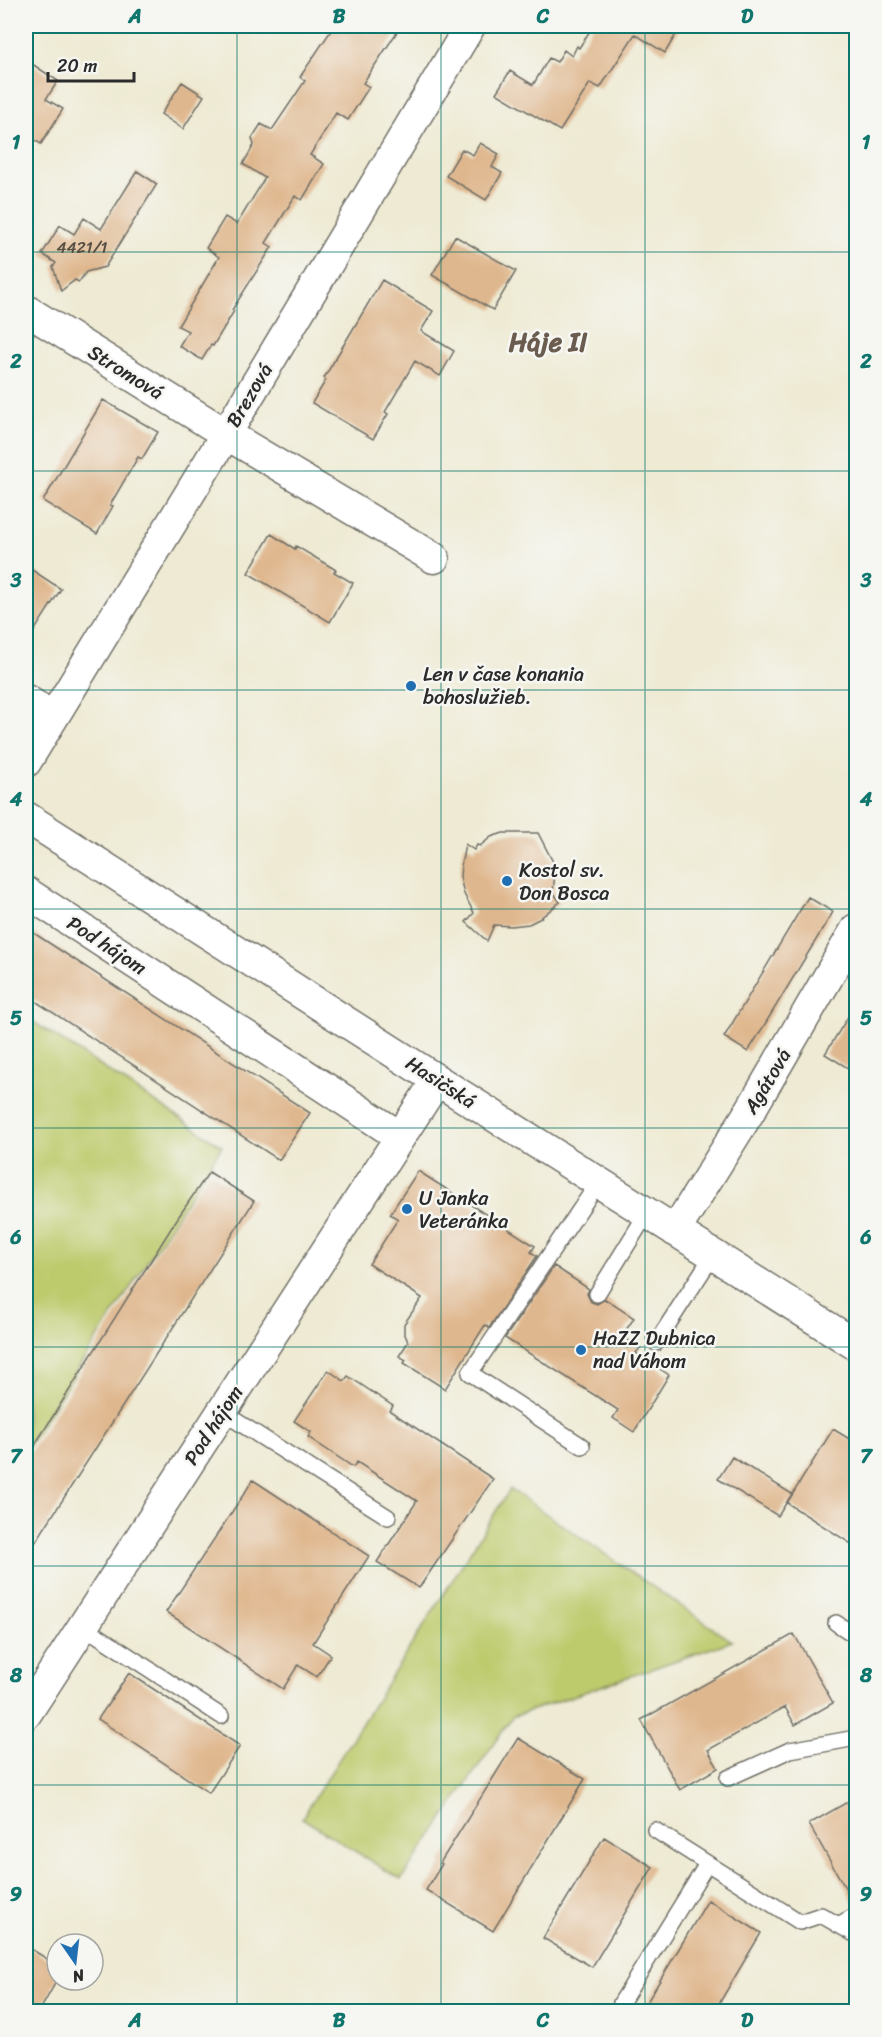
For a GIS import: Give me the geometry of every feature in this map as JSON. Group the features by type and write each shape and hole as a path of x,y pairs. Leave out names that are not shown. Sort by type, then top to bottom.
{"street":[{"name":"Brezová","path":"26,762 226,434 470,26"},
{"name":"Stromová","path":"26,310 226,434 434,558"},
{"path":"26,700 53,717"},
{"name":"Hasičská","path":"26,818 856,1345"},
{"name":"Pod hájom","path":"26,892 399,1136"},
{"name":"Agátová","path":"675,1231 750,1111 856,929"},
{"name":"Pod hájom","path":"26,1714 437,1080"}],"lane":[{"path":"582,1446 470,1373 598,1183"},
{"path":"597,1294 647,1213"},
{"path":"656,1343 713,1255"},
{"path":"222,1412 388,1517"},
{"path":"836,1623 856,1636"},
{"path":"83,1626 221,1716"},
{"path":"728,1778 790,1750 856,1738"},
{"path":"655,1830 800,1922 821,1915 856,1935"},
{"path":"626,2012 621,2003 708,1864"},
{"path":"838,1925 856,1915"}],"green space":[{"path":"26,1017 222,1146 26,1449"},
{"path":"510,1489 732,1641 512,1717 401,1880 302,1818"}],"building":[{"path":"334,26 401,26 363,83 369,87 348,120 336,113 310,155 324,164 302,200 295,196 266,243 272,247 232,310 234,311 213,346 211,345 202,360 179,346 188,331 178,326 219,257 206,248 225,217 237,224 265,178 243,164 254,145 252,138 261,124 272,130 305,81 300,77"},
{"path":"593,26 681,26 665,53 635,34 600,88 590,83 560,131 496,93 510,71 533,85 549,58 557,62 564,50 572,56"},
{"path":"26,60 58,81 46,99 63,109 41,144 26,135"},
{"path":"182,82 204,96 183,129 161,114"},
{"path":"480,143 499,154 492,167 502,173 486,200 446,176 462,149 473,155"},
{"path":"137,171 157,184 105,267 86,272 79,282 75,280 61,291 53,267 56,263 42,254 60,225 74,234 84,218 101,229"},
{"path":"455,236 516,271 493,310 432,275"},
{"path":"382,280 433,311 421,331 454,351 440,376 415,361 385,412 388,414 373,439 312,403 326,380 324,378"},
{"path":"103,400 158,432 142,459 138,457 110,505 113,506 97,534 43,501"},
{"path":"271,534 295,549 296,546 353,583 330,622 248,573"},
{"path":"26,566 61,589 26,644"},
{"name":"Kostol sv. Don Bosca","path":"503,833 538,833 553,862 555,873 553,892 560,902 529,924 494,925 487,941 466,922 474,913 464,894 460,877 461,866 465,844 474,850 477,845 480,846 491,837"},
{"path":"808,897 833,912 748,1052 724,1037"},
{"path":"26,928 310,1113 279,1160 26,995"},
{"path":"856,1004 856,1073 825,1054"},
{"path":"418,1171 535,1246 531,1252 537,1256 489,1328 485,1325 445,1389 404,1363 406,1360 399,1356 408,1342 404,1324 422,1298 369,1264 398,1219 390,1214"},
{"path":"209,1172 254,1201 26,1557 26,1459"},
{"name":"HaZZ Dubnica nad Váhom","path":"554,1266 589,1289 587,1294 591,1302 597,1304 605,1299 634,1318 622,1336 640,1348 636,1353 669,1375 634,1432 613,1418 618,1410 505,1338"},
{"path":"328,1370 344,1381 348,1376 393,1406 390,1411 493,1479 419,1588 377,1562 417,1501 357,1462 353,1467 308,1437 311,1432 294,1421"},
{"path":"833,1429 856,1443 856,1547 787,1503"},
{"path":"732,1457 792,1494 778,1516 718,1479"},
{"path":"253,1480 369,1556 313,1643 331,1655 317,1677 298,1665 283,1689 166,1612"},
{"path":"794,1634 833,1703 795,1725 785,1707 708,1750 718,1768 680,1790 641,1720"},
{"path":"129,1673 240,1746 209,1793 98,1719"},
{"path":"518,1738 585,1779 493,1931 426,1890 442,1864 440,1863"},
{"path":"856,1797 856,1905 855,1905 809,1824"},
{"path":"604,1837 653,1867 592,1967 543,1938"},
{"path":"708,1900 761,1933 714,2012 641,2012"},
{"path":"26,1946 45,1958 45,1992 50,1992 39,2012 26,2012"}],"place":[{"name":"Len v čase konania bohoslužieb.","path":"411,686"},
{"name":"Kostol sv. Don Bosca","path":"507,881"},
{"name":"U Janka Veteránka","path":"407,1209"},
{"name":"HaZZ Dubnica nad Váhom","path":"581,1350"}],"district":[{"name":"Háje II","path":"548,342"}]}
